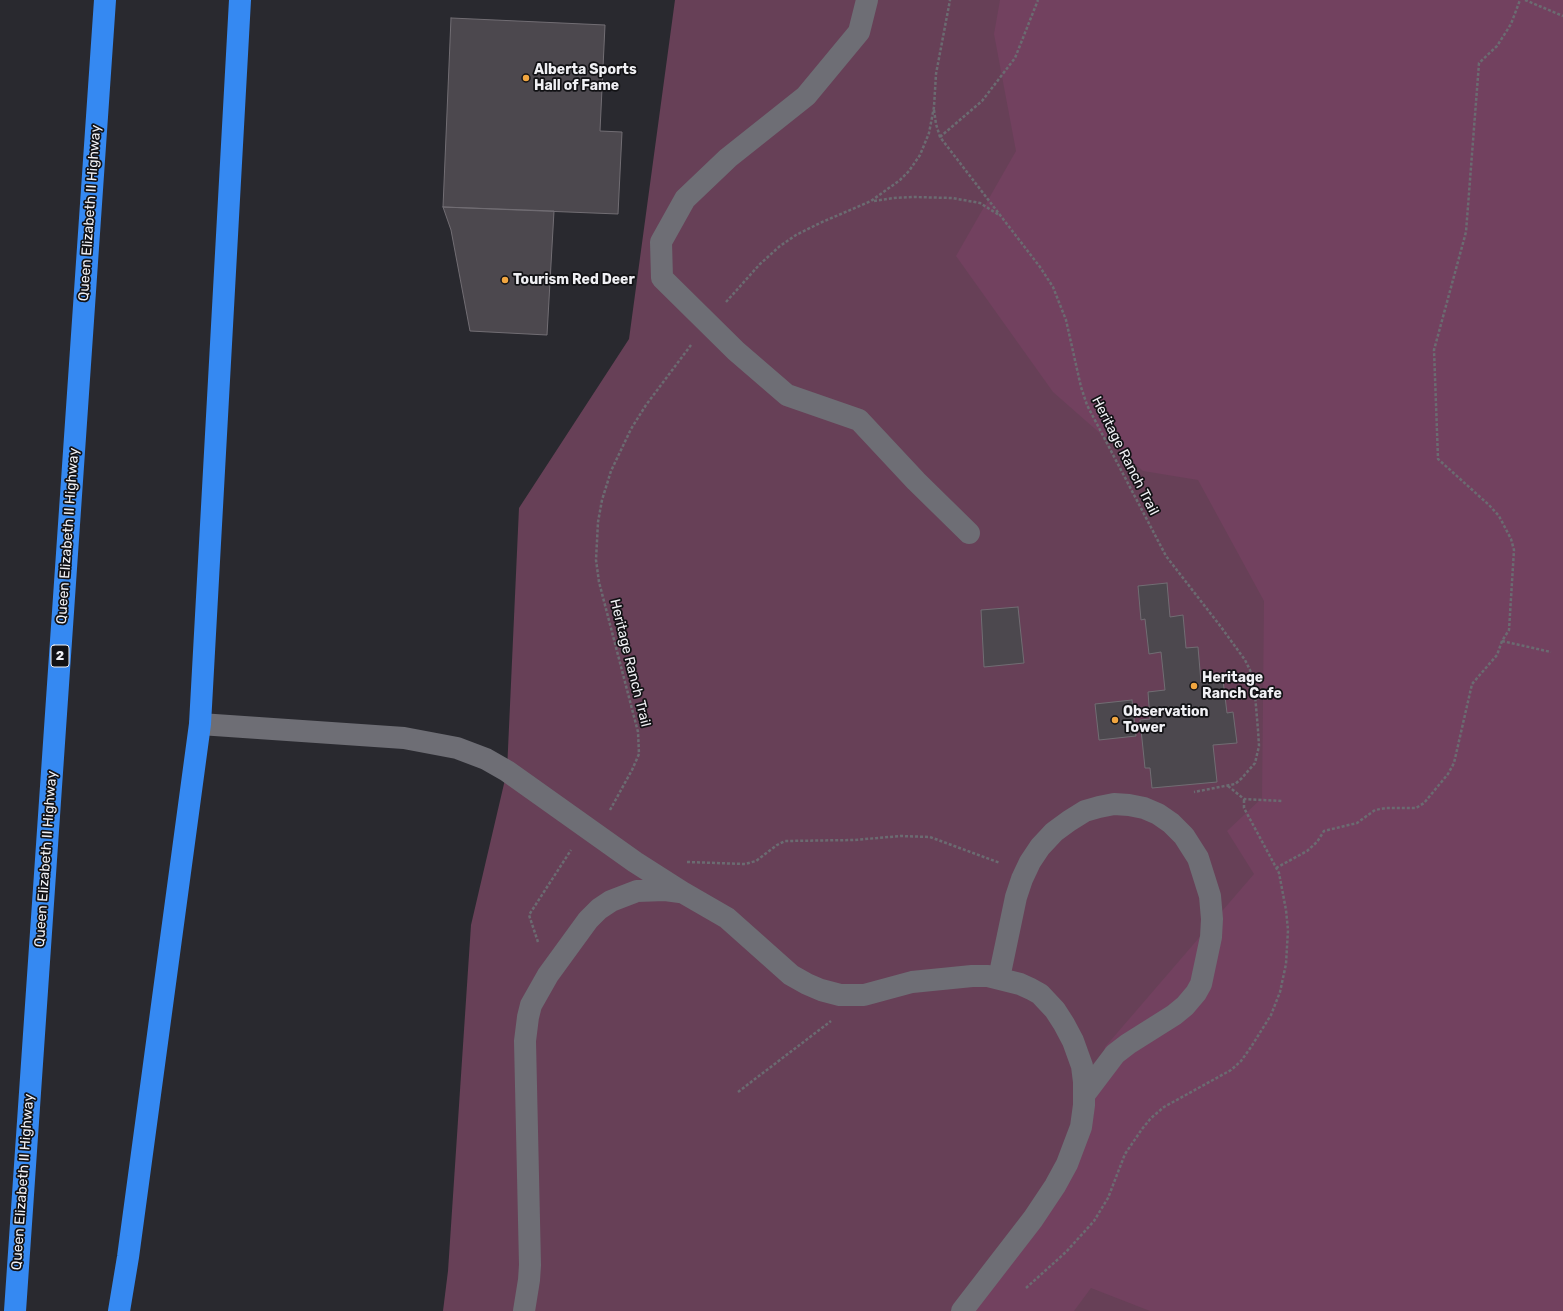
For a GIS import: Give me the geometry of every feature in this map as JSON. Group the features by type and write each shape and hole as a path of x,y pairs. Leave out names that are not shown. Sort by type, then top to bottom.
{"highway":[{"name":"Queen Elizabeth II Highway","path":"15,1311 104,0"},
{"path":"119,1311 128,1257 200,724 240,0"}],"lane":[{"path":"867,0 859,32 806,96 728,158 685,199 660,242 662,278 736,351 787,395 859,420 916,481 968,533"},
{"path":"200,724 404,738 457,748 486,758 507,771 635,862 727,918 792,975 807,984 840,995 864,995 897,986 929,980 972,976 999,978 1031,988 1040,994 1054,1010 1067,1030 1082,1066 1084,1082 1082,1127 1067,1164 1055,1186 1033,1219 962,1311"},
{"path":"999,978 1016,897 1025,873 1040,847 1054,832 1069,820 1085,811 1114,804 1144,808 1158,814 1171,823 1192,846 1198,858 1209,892 1212,919 1211,938 1204,973 1196,993 1174,1015 1115,1054 1108,1061 1084,1095"},
{"path":"524,1311 530,1265 526,1041 528,1017 531,1005 548,975 588,920 599,909 611,901 637,891 652,890 682,892"}],"path":[{"name":"Heritage Ranch Trail","path":"721,307 760,264 780,246 796,235 820,223 872,201 900,180 920,155 929,133 934,107 936,74 950,0"},
{"path":"940,137 982,101 1015,58 1038,0"},
{"path":"1276,868 1307,851 1317,842 1324,831 1357,823 1375,810 1386,808 1416,808 1424,803 1448,774 1454,763 1472,684 1497,655 1502,641 1509,630 1514,550 1511,539 1499,516 1489,505 1438,460 1434,350 1466,232 1479,63 1497,46 1511,24 1520,0"},
{"path":"1525,0 1563,16"},
{"name":"Heritage Ranch Trail","path":"934,107 936,124 940,137 1040,267 1053,287 1066,320 1081,387 1087,405 1166,556 1221,627 1245,660 1250,670 1254,683 1259,746 1258,756 1255,763 1235,784 1194,792"},
{"path":"872,201 914,196 952,198 980,204 1002,217"},
{"name":"Heritage Ranch Trail","path":"586,827 605,819 632,770 639,754 638,732 599,582 596,560 598,522 602,500 611,471 627,436 646,405 678,362"},
{"path":"1502,641 1551,652"},
{"path":"1228,785 1244,799 1282,801"},
{"path":"1026,1288 1066,1252 1094,1221 1108,1198 1126,1154 1151,1118 1164,1107 1231,1070 1241,1061 1271,1015 1280,992 1287,951 1286,910 1282,887 1276,868 1244,808 1244,799"},
{"path":"548,975 529,915 586,827"},
{"path":"680,862 745,864 756,861 777,845 785,841 854,840 918,836 940,840 1025,873"},
{"path":"738,1092 864,995"}],"shaded area":[{"path":"675,0 1563,0 1321,1311 443,1311 448,1271 471,925 507,771 519,508 629,339"},
{"path":"1000,0 1563,0 1563,1311 1150,1311 1091,1288 1074,1311 971,1311 1086,1130 1105,1047 1254,874 1227,831 1262,798 1264,601 1198,480 1143,471 1053,392 956,256 1016,151 994,34"}],"building":[{"name":"Alberta Sports Hall of Fame","path":"451,18 605,25 600,131 622,132 618,214 443,207"},
{"name":"Tourism Red Deer","path":"443,207 554,211 547,335 470,331 451,230"},
{"name":"Heritage Ranch Cafe","path":"1167,583 1170,617 1183,615 1186,648 1198,647 1201,682 1223,680 1227,713 1233,712 1237,743 1213,745 1217,782 1152,788 1150,768 1145,768 1140,720 1150,719 1148,692 1165,690 1161,652 1149,654 1145,619 1141,620 1138,586"},
{"path":"1018,607 1024,663 984,667 981,610"},
{"name":"Observation Tower","path":"1132,700 1136,736 1099,740 1095,704"}],"place":[{"name":"Alberta Sports Hall of Fame","path":"526,78"},
{"name":"Tourism Red Deer","path":"505,280"},
{"name":"Heritage Ranch Cafe","path":"1194,686"},
{"name":"Observation Tower","path":"1115,720"}]}
